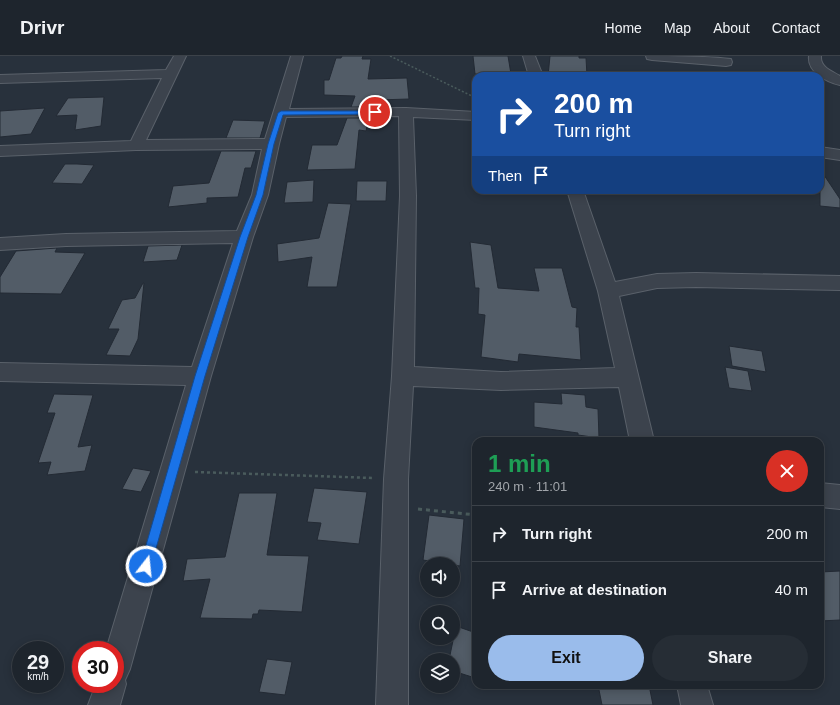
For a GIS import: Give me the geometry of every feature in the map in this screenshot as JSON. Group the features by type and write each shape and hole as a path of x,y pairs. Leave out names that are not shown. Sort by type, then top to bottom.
{"street":[{"path":"136,145 180,56"},
{"path":"123,641 200,376 244,237 260,195 271,144 297,56"},
{"path":"529,56 535,72"},
{"path":"652,56 726,62"},
{"path":"815,56 814,60 816,65 824,72 840,81"},
{"path":"0,79 172,74"},
{"path":"281,113 406,112 472,116"},
{"path":"392,705 396,479 403,376 408,196 406,112"},
{"path":"0,151 136,145 271,144"},
{"path":"824,153 840,155"},
{"path":"576,194 608,291 641,437"},
{"path":"0,244 66,240 244,237"},
{"path":"608,291 657,281 696,280 840,283"},
{"path":"0,372 200,376"},
{"path":"403,376 501,381 628,377"},
{"path":"824,495 840,497"},
{"path":"693,689 697,705"},
{"path":"104,705 108,693"}],"path":[{"path":"390,56 422,72 452,84 472,96"},
{"path":"173,471 396,479"},
{"path":"396,506 472,515"}],"building":[{"path":"342,56 363,56 362,59 371,59 368,79 407,78 409,99 377,100 375,107 351,107 355,96 324,95 324,80 329,80 336,58 341,58"},
{"path":"473,56 508,56 511,72 475,72"},
{"path":"550,56 579,56 579,58 586,58 587,72 548,72"},
{"path":"104,97 101,126 75,130 77,115 56,116 68,98"},
{"path":"45,108 31,134 0,137 0,111"},
{"path":"347,118 372,118 371,122 368,122 366,131 359,130 355,169 307,170 312,145 337,145"},
{"path":"233,120 265,121 260,138 226,138"},
{"path":"221,151 256,151 251,168 245,168 238,197 207,198 207,203 168,207 173,186 209,183"},
{"path":"65,164 94,165 82,184 52,183"},
{"path":"824,175 840,199 840,208 820,206 820,194 824,194"},
{"path":"314,180 313,202 284,203 287,182"},
{"path":"357,181 387,181 386,201 356,201"},
{"path":"328,203 351,204 337,287 307,287 312,257 278,262 277,244 319,238"},
{"path":"470,242 491,245 498,288 539,291 534,268 562,268 572,307 577,308 576,327 579,327 581,360 519,354 518,362 481,357 485,315 478,314 479,288 475,288"},
{"path":"182,245 177,260 143,262 148,246"},
{"path":"57,248 55,252 85,253 61,294 0,293 0,277 16,251"},
{"path":"143,283 138,339 130,356 106,355 119,329 108,329 122,300 135,298"},
{"path":"729,346 762,351 766,372 732,366"},
{"path":"725,367 748,371 752,391 729,388"},
{"path":"561,393 585,395 586,407 598,409 599,437 578,435 578,433 534,427 534,402 562,404"},
{"path":"54,394 93,395 78,447 92,445 85,471 47,475 51,462 38,463 55,413 47,413"},
{"path":"133,468 151,471 141,492 122,489"},
{"path":"314,488 367,492 359,544 317,540 321,523 307,522"},
{"path":"239,493 277,493 267,555 309,556 302,612 259,610 258,614 253,614 252,619 200,618 210,579 183,581 187,559 225,557"},
{"path":"429,515 464,519 460,566 460,557 423,557"},
{"path":"840,571 840,620 824,621 824,572"},
{"path":"460,627 472,632 472,677 460,673 460,653 450,653 452,645 460,645"},
{"path":"267,659 292,662 285,695 259,692"},
{"path":"599,689 650,689 653,705 602,705"}],"route":[{"path":"146,566 200,376 244,237 260,195 271,144 281,113 375,112"}]}
